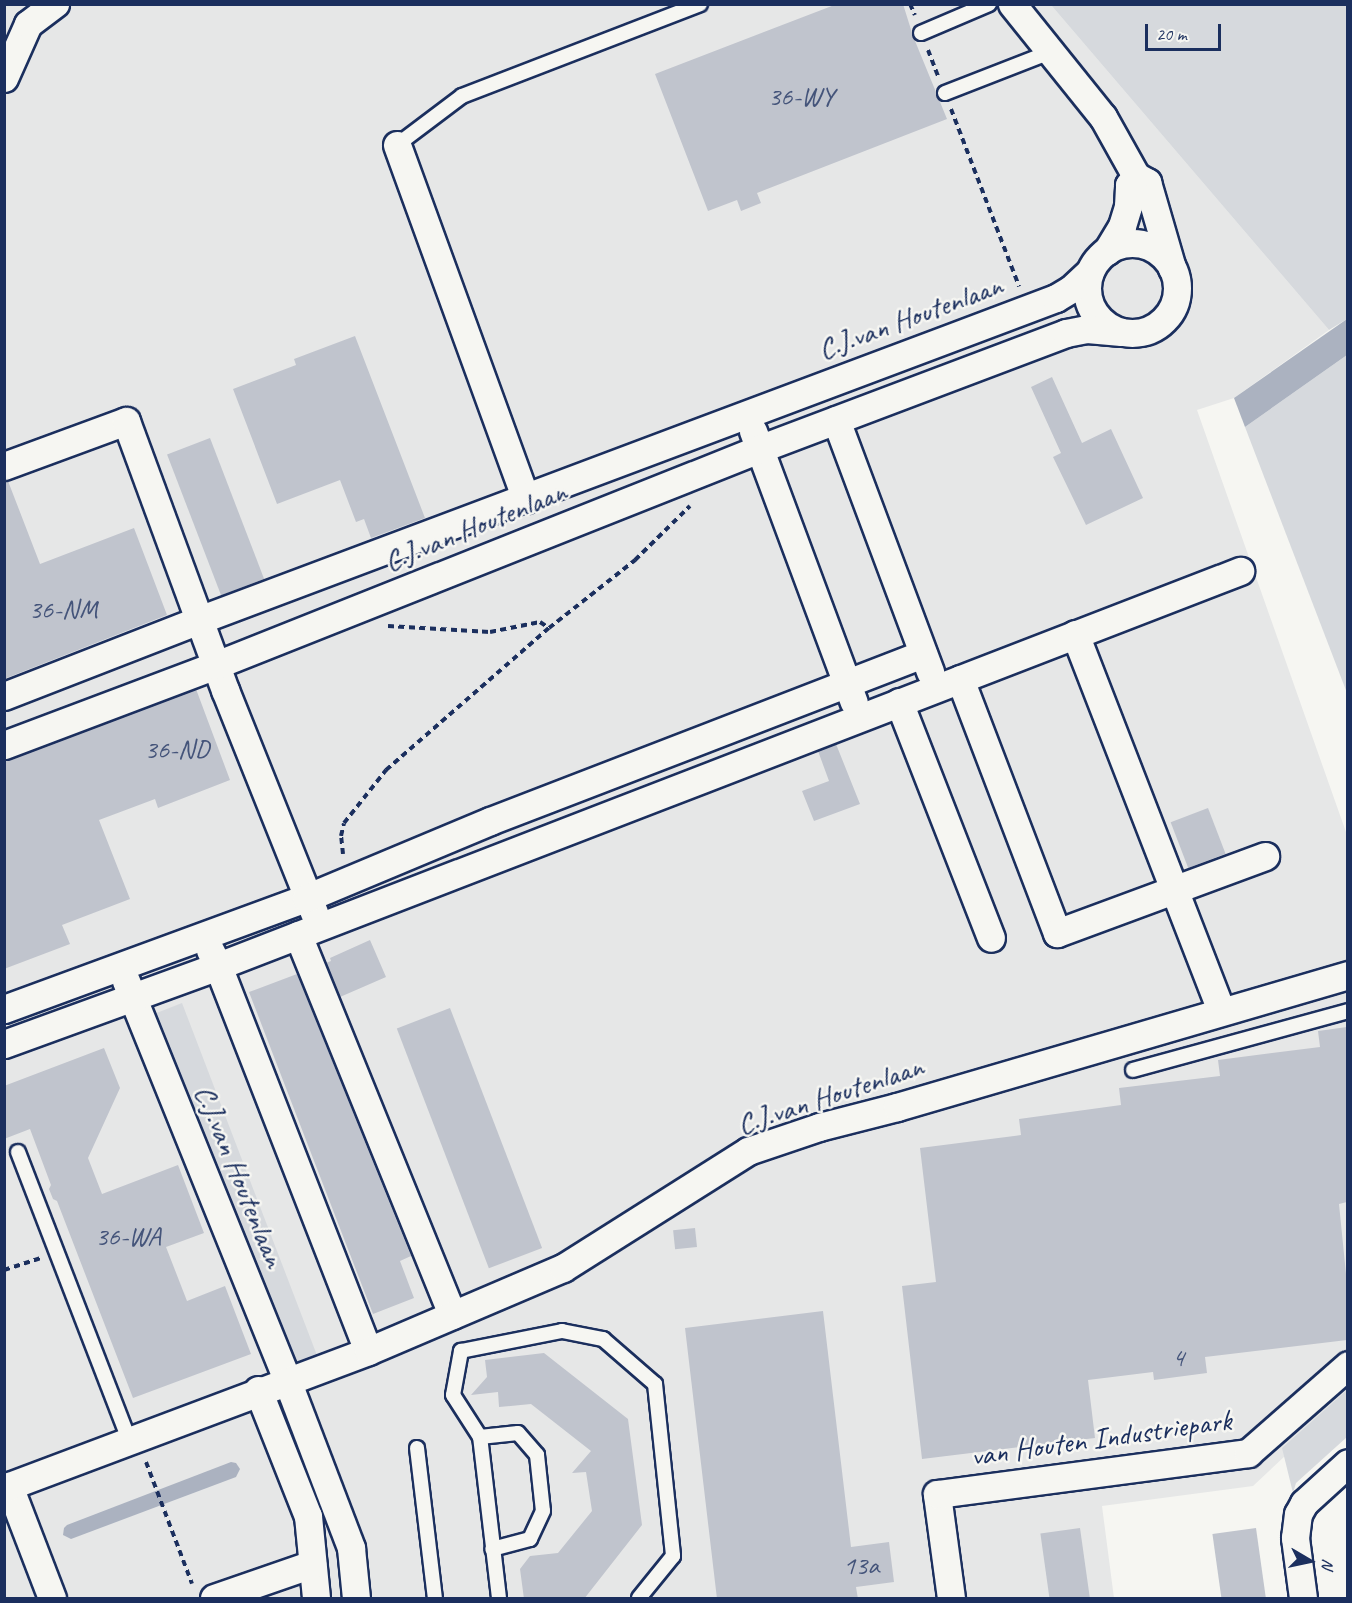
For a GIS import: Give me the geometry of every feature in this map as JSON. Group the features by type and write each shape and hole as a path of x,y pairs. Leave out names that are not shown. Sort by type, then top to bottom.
{"street":[{"path":"4,78 28,24 55,4"},
{"path":"1012,4 1102,117 1136,177 1147,182 1172,268 1176,293 1174,306 1167,316 1146,331 1121,332 1109,327 1092,308 1088,296 1098,261 1130,243 1143,244 1155,249 1172,268"},
{"name":"C.J.van Houtenlaan","path":"397,145 526,499"},
{"name":"C.J.van Houtenlaan","path":"4,696 199,620 526,499 746,413 1056,298 1071,289 1098,261 1122,225 1128,206 1129,185 1136,177"},
{"name":"C.J.van Houtenlaan","path":"6,740 216,665 759,449 1066,333 1087,329 1121,332"},
{"path":"746,413 860,718"},
{"path":"836,420 923,654 948,684 1057,933 1265,856"},
{"path":"4,466 126,421 199,620 306,898 309,931 452,1316"},
{"path":"4,1044 219,966 1240,571"},
{"path":"1075,634 1221,1011"},
{"path":"4,1009 306,898 490,821 610,777 923,654"},
{"path":"899,702 991,938"},
{"path":"610,777 622,810"},
{"path":"490,821 504,855"},
{"path":"390,861 402,895"},
{"name":"C.J.van Houtenlaan","path":"202,936 219,966 368,1350"},
{"name":"C.J.van Houtenlaan","path":"120,966 287,1380 351,1548 356,1599"},
{"name":"C.J.van Houtenlaan","path":"52,1599 6,1483 129,1440 368,1350 563,1268 748,1151 819,1127 897,1107 1347,975"},
{"name":"van Houten Industriepark","path":"951,1599 937,1494 1248,1453 1347,1365"},
{"path":"258,1390 308,1516 316,1599"},
{"path":"1303,1599 1295,1538 1298,1514 1304,1503 1347,1463"},
{"path":"204,1593 312,1564"}],"lane":[{"path":"397,145 462,96 700,4"},
{"path":"921,33 989,4"},
{"path":"945,93 1050,52"},
{"path":"1133,1070 1347,1011"},
{"path":"18,1152 129,1440"},
{"path":"499,1599 480,1437 453,1395 461,1351 562,1331 603,1339 655,1384 673,1556 639,1599"},
{"path":"480,1437 518,1433 537,1455 543,1511 530,1539 492,1549"},
{"path":"417,1448 435,1599"}],"path":[{"path":"383,627 490,632 540,622 549,628"},
{"path":"157,1489 204,1593"}],"shaded area":[{"path":"5,5 1051,5 1329,330 1234,398 1197,410 1347,835 1347,1398 1253,1486 1102,1506 1114,1598 5,1598"},
{"path":"1051,5 1347,5 1347,319 1329,330"},
{"path":"1347,319 1347,355 1245,427 1234,398"},
{"path":"1347,355 1347,693 1245,427"},
{"path":"182,1003 318,1358 294,1366 154,1014"},
{"path":"1347,1390 1347,1437 1296,1483 1293,1493 1282,1448"},
{"path":"231,1462 236,1463 240,1469 236,1477 71,1539 63,1535 67,1525"}],"building":[{"path":"837,4 903,4 913,36 947,119 757,193 761,203 741,211 737,200 708,211 655,74"},
{"path":"355,336 425,518 371,538 364,519 356,522 340,480 277,504 233,389 296,365 294,359"},
{"path":"1052,377 1082,443 1111,429 1143,498 1086,525 1053,457 1061,453 1031,387"},
{"path":"210,438 264,579 221,595 167,454"},
{"path":"4,481 8,481 40,564 134,528 167,615 4,679"},
{"path":"196,689 230,780 158,808 155,799 99,820 130,899 62,925 70,944 4,969 4,762"},
{"path":"836,744 860,804 814,821 802,791 829,781 818,751"},
{"path":"1208,808 1226,854 1188,868 1171,822"},
{"path":"370,940 386,977 340,997 326,963 331,961 330,958"},
{"path":"297,974 411,1256 400,1261 414,1298 373,1314 249,992"},
{"path":"450,1008 542,1248 489,1268 397,1028"},
{"path":"1347,1027 1347,1202 1339,1204 1347,1284 1347,1340 1205,1357 1207,1373 1154,1380 1153,1372 1088,1380 1095,1438 922,1459 902,1286 936,1282 920,1148 1021,1135 1019,1119 1121,1105 1119,1088 1220,1076 1218,1060 1320,1047 1318,1031"},
{"path":"104,1048 120,1088 88,1158 102,1194 178,1165 204,1233 166,1247 187,1301 225,1286 251,1354 133,1398 57,1201 53,1199 49,1189 51,1185 30,1129 4,1139 4,1086"},
{"path":"695,1228 697,1247 675,1249 673,1230"},
{"path":"823,1311 851,1547 889,1542 894,1582 856,1587 858,1599 717,1599 685,1328"},
{"path":"544,1353 628,1419 642,1525 584,1599 524,1599 520,1569 530,1556 558,1553 592,1511 586,1472 572,1473 591,1451 531,1404 499,1407 498,1392 471,1395 487,1377 485,1360"},
{"path":"1080,1528 1090,1598 1049,1598 1040,1534"},
{"path":"1256,1528 1266,1598 1221,1598 1212,1534"}]}
